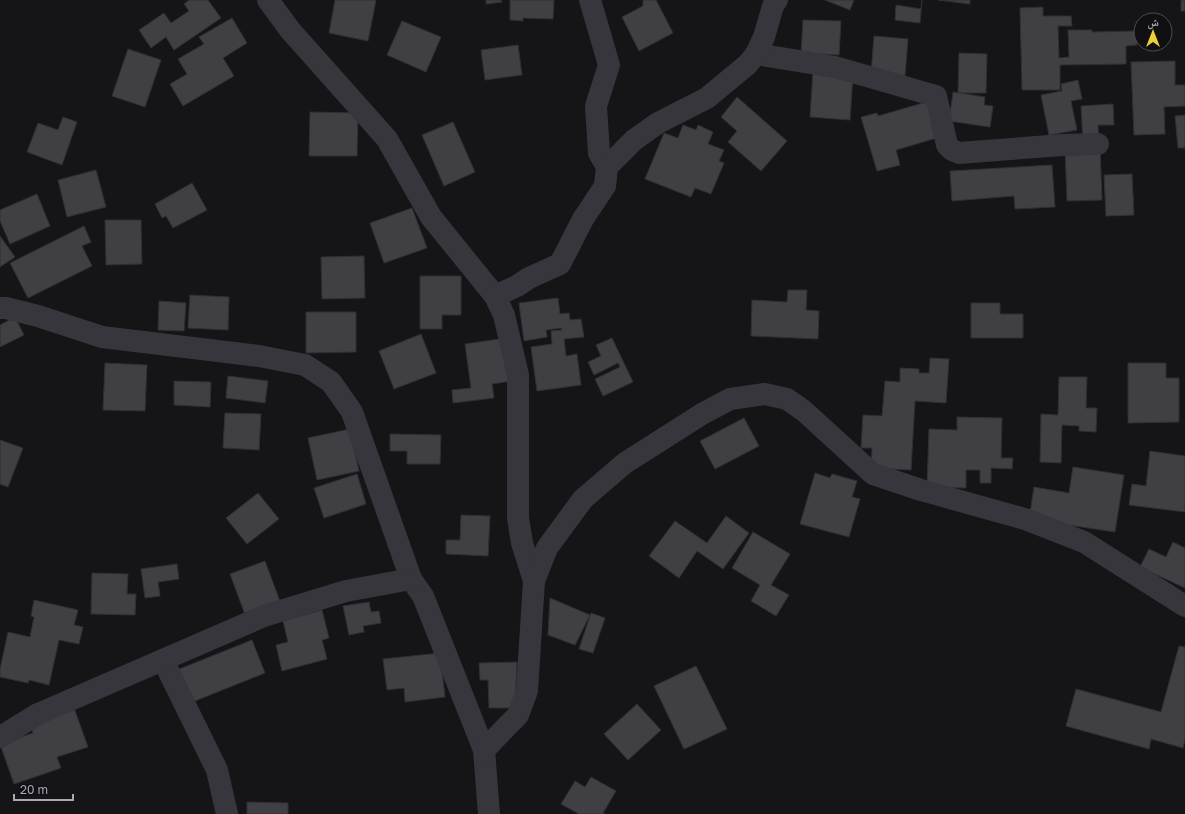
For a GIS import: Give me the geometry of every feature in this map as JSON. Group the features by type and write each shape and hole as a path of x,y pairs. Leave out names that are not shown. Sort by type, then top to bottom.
{"street":[{"path":"268,0 290,30 387,139 431,217 495,296 504,315 518,375 518,518 522,543 534,581"},
{"path":"590,0 609,65 596,106 599,153 607,167"},
{"path":"495,296 560,264 583,219 604,186 607,167 634,140 658,123 707,98 748,64 756,54 764,36 773,6 777,0"},
{"path":"756,54 835,67 936,96 948,145 952,150 958,153 1062,145 1098,144"},
{"path":"0,308 6,308 38,316 102,337 259,356 305,365 331,382 352,412 411,579 423,596 484,750 489,814"},
{"path":"484,750 518,715 527,691 534,581 547,548 583,499 625,463 702,414 730,399 765,394 787,399 804,411 873,474 921,490 1025,519 1084,542 1185,606"},
{"path":"0,737 38,714 264,616 346,591 411,579"},
{"path":"163,660 217,770 227,814"}],"building":[{"path":"189,0 208,0 221,18 174,50 166,37 151,48 139,30 164,13 171,23 189,11 184,4"},
{"path":"335,0 376,0 368,41 329,33"},
{"path":"486,0 501,0 502,2 486,4"},
{"path":"510,0 554,0 553,19 523,18 523,21 510,20"},
{"path":"643,0 656,0 673,33 639,51 622,17 643,6"},
{"path":"825,0 854,0 850,10"},
{"path":"922,0 920,23 895,20 896,5 921,9"},
{"path":"938,0 970,0 970,4"},
{"path":"1181,0 1185,0 1185,11 1181,11"},
{"path":"1043,7 1043,16 1071,16 1072,26 1058,26 1059,58 1069,57 1068,30 1092,30 1092,32 1133,31 1133,45 1126,46 1126,64 1060,65 1060,90 1022,90 1020,8"},
{"path":"232,18 247,43 223,58 234,76 183,106 170,84 187,74 178,59 204,44 199,37"},
{"path":"803,20 841,21 839,55 801,53"},
{"path":"402,21 441,37 426,72 387,55"},
{"path":"874,36 908,39 905,76 871,74"},
{"path":"518,45 522,75 485,80 481,50"},
{"path":"128,49 161,60 145,107 112,96"},
{"path":"959,53 987,54 986,93 958,93"},
{"path":"1175,61 1175,85 1185,85 1185,106 1164,107 1165,134 1134,135 1131,62"},
{"path":"813,72 853,75 850,120 810,117"},
{"path":"1078,80 1082,99 1071,101 1077,130 1049,135 1041,95 1062,91 1061,84"},
{"path":"953,92 985,97 984,105 993,106 990,127 949,121"},
{"path":"737,97 787,141 761,171 728,142 737,131 721,117"},
{"path":"930,101 940,137 896,150 900,165 877,171 861,117 877,113 878,116"},
{"path":"1113,104 1114,125 1098,125 1099,141 1083,142 1081,106"},
{"path":"310,112 358,113 357,156 309,156"},
{"path":"1185,115 1185,148 1178,148 1175,116"},
{"path":"63,117 77,122 62,165 27,152 38,123 58,130"},
{"path":"453,122 475,172 444,186 422,135"},
{"path":"683,125 696,130 698,125 713,132 708,144 724,150 719,161 724,163 711,194 695,188 691,197 645,179 664,133 678,138"},
{"path":"1100,147 1102,200 1067,201 1065,149"},
{"path":"1052,165 1055,207 1015,209 1014,196 952,201 950,171"},
{"path":"96,170 106,207 67,217 58,180"},
{"path":"1132,174 1134,215 1106,216 1104,175"},
{"path":"192,183 207,210 173,228 166,216 162,218 155,204"},
{"path":"37,194 50,226 10,244 0,221 0,210"},
{"path":"412,208 427,248 384,263 370,223"},
{"path":"105,220 141,220 142,264 106,265"},
{"path":"84,226 91,242 82,246 92,266 28,298 10,263"},
{"path":"0,236 15,257 0,267"},
{"path":"364,256 365,298 322,299 321,257"},
{"path":"420,276 461,276 461,315 442,315 442,329 420,329"},
{"path":"788,290 807,290 806,310 819,311 818,339 751,336 752,300 787,302"},
{"path":"190,295 229,297 228,330 188,328"},
{"path":"558,298 560,314 569,313 570,320 581,319 584,337 564,339 566,356 577,354 581,385 537,391 531,347 552,344 551,331 562,330 561,328 546,330 547,337 524,341 519,303"},
{"path":"159,301 186,303 184,331 158,330"},
{"path":"971,303 1000,303 1000,314 1023,314 1023,338 971,338"},
{"path":"306,312 356,312 356,352 306,353"},
{"path":"15,317 24,335 0,347 0,325"},
{"path":"421,334 436,373 394,389 379,351"},
{"path":"506,338 511,381 492,384 494,398 453,403 452,390 471,388 465,344"},
{"path":"612,338 633,382 603,396 595,379 620,367 618,363 594,375 588,362 601,356 596,345"},
{"path":"930,358 949,359 946,403 915,401 911,470 871,468 872,448 861,448 863,415 882,416 885,381 900,382 900,368 919,369 919,373 929,373"},
{"path":"105,363 147,365 145,411 103,410"},
{"path":"1128,363 1166,363 1166,378 1179,378 1179,422 1128,423"},
{"path":"228,376 268,381 265,403 226,398"},
{"path":"1059,377 1087,377 1086,408 1097,408 1096,432 1079,431 1079,426 1062,425 1061,463 1040,462 1041,414 1058,415"},
{"path":"174,381 211,382 210,407 174,405"},
{"path":"225,413 261,414 259,450 223,448"},
{"path":"957,417 1002,418 1001,458 1013,458 1012,469 991,468 991,483 980,483 980,470 966,470 966,488 927,487 929,429 957,430"},
{"path":"744,418 759,446 715,469 700,441"},
{"path":"350,429 359,471 317,480 308,438"},
{"path":"390,434 441,435 440,464 407,464 407,451 390,451"},
{"path":"0,440 23,448 8,487 0,484"},
{"path":"1150,451 1185,456 1185,512 1129,505 1132,484 1146,486"},
{"path":"1073,467 1124,475 1115,532 1029,519 1034,487 1069,493"},
{"path":"815,473 830,478 832,474 857,481 852,497 860,499 849,537 800,524"},
{"path":"357,474 366,504 324,518 314,488"},
{"path":"258,493 279,519 247,544 226,518"},
{"path":"461,515 490,516 488,556 446,554 446,540 460,540"},
{"path":"726,516 749,533 723,569 697,551 679,578 649,556 675,521 707,543"},
{"path":"753,532 790,554 771,585 789,595 776,616 751,601 760,585 732,568"},
{"path":"1173,542 1185,548 1185,588 1140,567 1149,549 1166,557"},
{"path":"265,561 281,604 246,617 230,574"},
{"path":"177,564 179,579 158,582 160,596 145,598 141,569"},
{"path":"92,573 128,574 127,594 136,594 135,615 91,614"},
{"path":"550,598 590,615 575,645 548,635"},
{"path":"34,600 78,610 74,625 83,627 79,644 59,640 49,685 29,680 28,683 0,677 0,669 8,632 30,637 34,617 31,616"},
{"path":"369,602 371,612 379,611 381,623 363,626 364,632 349,635 343,606"},
{"path":"322,610 329,638 322,640 327,659 282,671 276,645 288,642 283,621"},
{"path":"591,613 605,618 593,653 579,649"},
{"path":"252,640 265,673 190,703 177,670"},
{"path":"1179,646 1185,647 1185,739 1183,748 1151,739 1149,749 1066,726 1076,689 1161,712"},
{"path":"440,653 445,697 405,702 404,688 387,690 383,659"},
{"path":"517,662 515,708 489,708 488,680 480,680 479,663"},
{"path":"696,666 727,729 684,749 654,686"},
{"path":"637,704 661,730 628,760 604,734"},
{"path":"74,708 88,747 57,757 61,768 14,784 0,744 33,733 30,723"},
{"path":"591,777 616,791 603,813 605,814 579,814 561,804 575,781 585,787"},
{"path":"247,802 288,803 288,814 247,814"}]}
